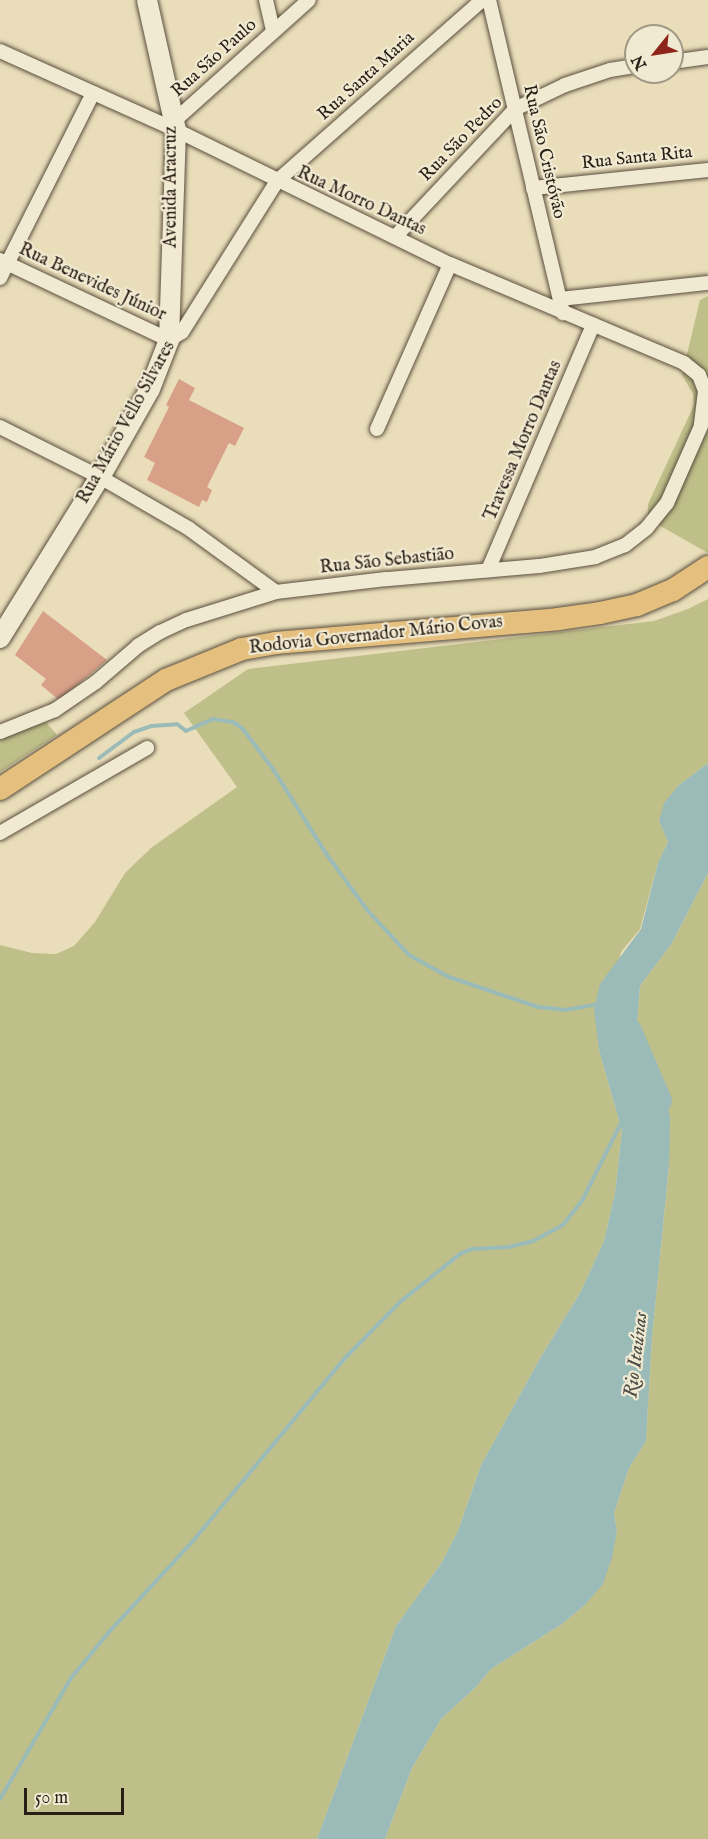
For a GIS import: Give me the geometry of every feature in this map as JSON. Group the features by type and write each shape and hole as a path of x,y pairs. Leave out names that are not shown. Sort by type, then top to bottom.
{"highway":[{"name":"Rodovia Governador Mário Covas","path":"0,789 166,680 242,650 275,643 558,619 600,613 637,604 673,590 708,567"}],"main road":[{"name":"Avenida Aracruz","path":"147,0 175,125 169,340"},
{"name":"Rua Mário Vello Silvares","path":"0,638 100,477 150,389 169,340"}],"street":[{"path":"266,0 273,31"},
{"name":"Rua São Paulo","path":"175,125 273,31 309,0"},
{"name":"Rua Santa Maria","path":"277,181 482,0"},
{"name":"Rua São Cristóvão","path":"489,0 563,313"},
{"name":"Rua Morro Dantas","path":"0,51 93,93 175,125 277,181 450,264 684,363 699,375 704,384"},
{"path":"684,60 708,57"},
{"name":"Rua São Pedro","path":"395,237 515,109 565,85 610,70 624,68"},
{"path":"0,278 3,261 93,93"},
{"name":"Rua Santa Rita","path":"533,188 708,170"},
{"name":"Rua Mário Vello Silvares","path":"169,340 182,332 277,181"},
{"name":"Rua Benevides Júnior","path":"3,261 169,340"},
{"path":"377,429 450,264"},
{"path":"560,298 708,283"},
{"name":"Travessa Morro Dantas","path":"488,570 594,325"},
{"name":"Rua São Sebastião","path":"0,732 65,704 160,632 186,620 276,592 386,579 539,566 596,556 625,545 647,528 667,503 686,465 701,426 704,384"},
{"path":"0,426 100,477 188,528 276,592"},
{"path":"0,833 147,748"}],"green space":[{"path":"708,296 708,553 648,519 648,504 694,405 693,394 682,375 700,300"},
{"path":"708,599 708,763 679,785 659,821 668,842 658,863 640,929 621,952 599,1050 622,1131 615,1193 604,1241 580,1293 542,1355 481,1465 458,1531 442,1562 396,1626 317,1839 0,1839 0,945 32,953 56,954 74,946 95,922 125,873 151,848 237,787 184,713 248,669 654,621"},
{"path":"46,722 57,735 0,772 0,738"},
{"path":"708,873 708,1839 385,1839 412,1768 441,1719 476,1687 491,1669 562,1624 585,1605 617,1531 614,1513 629,1468 646,1441 652,1338 669,1165 664,1089 643,1066 637,1025 640,986 672,943"}],"water":[{"path":"708,763 708,873 672,943 640,986 637,1025 643,1066 664,1089 670,1118 669,1165 652,1338 646,1441 629,1468 614,1513 617,1531 612,1558 603,1584 585,1605 562,1624 491,1669 476,1687 441,1719 412,1768 385,1839 317,1839 396,1626 442,1562 458,1531 481,1465 542,1355 580,1293 604,1241 615,1193 622,1131 599,1050 594,1009 600,984 641,929 658,863 668,842 659,821 664,803 679,785"}],"building":[{"path":"179,379 195,388 189,400 244,428 235,446 229,443 207,487 212,490 207,502 202,500 199,507 147,480 155,463 144,457 169,407 166,405"},
{"path":"43,611 107,660 59,700 41,685 46,679 15,655"}],"waterway":[{"path":"99,758 134,732 151,726 177,724 186,731 213,719 233,722 242,728 273,769 327,855 368,911 409,955 449,977 538,1007 565,1010 598,1004"},
{"name":"Rio Itaúnas","path":"630,1031 660,1101"},
{"path":"0,1799 71,1678 109,1632 193,1541 345,1358 400,1302 460,1254 472,1249 509,1247 533,1241 563,1225 583,1199 621,1123"}]}
